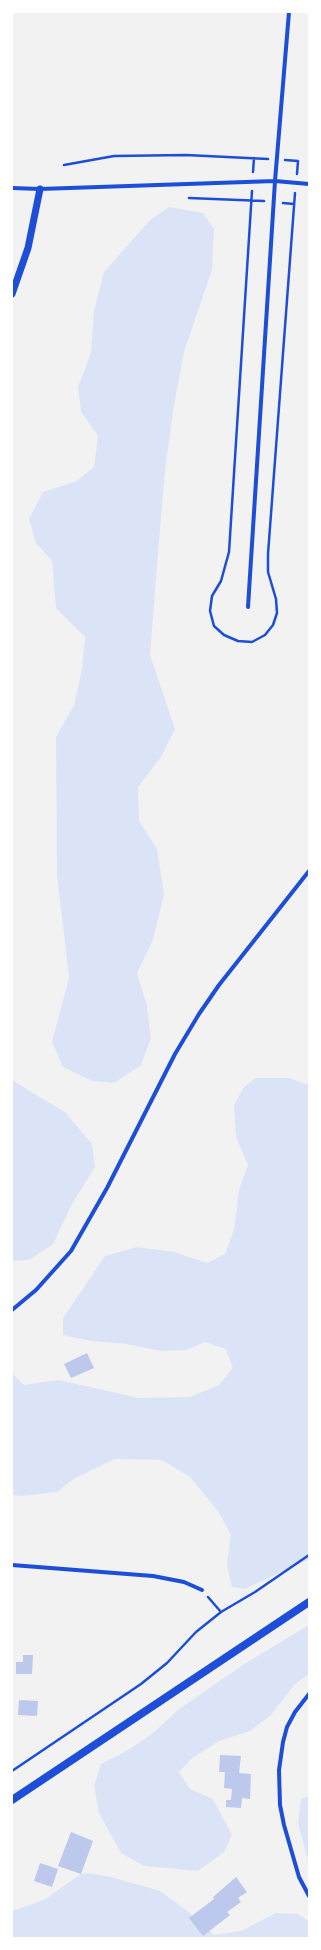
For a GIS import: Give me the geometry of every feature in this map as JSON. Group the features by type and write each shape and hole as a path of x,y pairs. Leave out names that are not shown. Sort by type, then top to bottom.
{"main road":[{"path":"12,1800 309,1602"}],"street":[{"path":"248,607 275,181 289,12"},
{"path":"12,188 40,189 275,181 309,184"},
{"path":"12,294 28,248 40,189"},
{"path":"12,1310 54,1273 71,1251 108,1188 175,1054 198,1014 309,871"},
{"path":"12,1565 153,1576 184,1582 202,1590"},
{"path":"309,1694 295,1712 287,1726 279,1770 280,1800 284,1825 299,1877 309,1896"}],"path":[{"path":"64,165 114,156 186,155 254,158"},
{"path":"189,198 251,199"},
{"path":"12,1771 141,1684 167,1663 196,1632 221,1612 255,1592 309,1555"},
{"path":"202,1590 221,1612"}],"shaded area":[{"path":"169,207 203,213 214,229 212,270 184,352 173,411 165,471 159,541 150,655 175,729 161,757 138,787 139,821 157,849 164,894 153,940 137,973 147,1006 151,1038 141,1065 114,1083 92,1081 63,1067 52,1042 69,978 57,875 56,737 74,705 82,669 85,637 56,608 52,561 36,543 29,519 43,492 77,481 94,467 98,436 81,412 78,387 91,353 94,311 104,272 151,219"},
{"path":"256,1078 289,1078 309,1085 309,1559 245,1589 232,1587 227,1565 231,1535 218,1511 190,1477 162,1460 115,1459 75,1478 57,1492 22,1496 12,1495 12,1373 24,1385 59,1380 139,1398 190,1397 219,1385 233,1368 226,1349 205,1342 187,1350 161,1351 126,1344 91,1341 63,1335 63,1318 105,1256 137,1247 174,1252 207,1263 225,1254 234,1230 239,1190 248,1165 236,1137 234,1105 244,1087"},
{"path":"12,1080 66,1113 92,1144 95,1167 73,1202 53,1244 29,1260 13,1261"},
{"path":"309,1625 309,1674 294,1685 271,1715 250,1731 219,1741 191,1759 179,1772 190,1789 213,1799 232,1835 224,1852 198,1871 144,1866 121,1853 99,1813 94,1786 101,1764 128,1750 152,1734 179,1709 246,1663"},
{"path":"309,1796 309,1864 298,1823 301,1799"},
{"path":"87,1873 111,1877 160,1891 190,1913 214,1935 241,1931 276,1913 298,1914 309,1922 309,1938 12,1938 12,1911 44,1900 81,1874"}],"building":[{"path":"87,1353 94,1368 71,1378 64,1364"},
{"path":"23,1655 33,1655 32,1674 16,1674 16,1662 23,1662"},
{"path":"19,1700 38,1701 37,1716 18,1715"},
{"path":"220,1755 241,1756 239,1773 251,1774 250,1799 242,1798 241,1808 226,1807 226,1800 231,1800 232,1789 224,1788 225,1772 219,1772"},
{"path":"71,1832 93,1841 81,1874 58,1866"},
{"path":"40,1863 58,1869 52,1887 34,1881"},
{"path":"236,1877 247,1892 238,1898 241,1902 227,1912 230,1915 203,1936 189,1918 214,1899 213,1897"}]}
